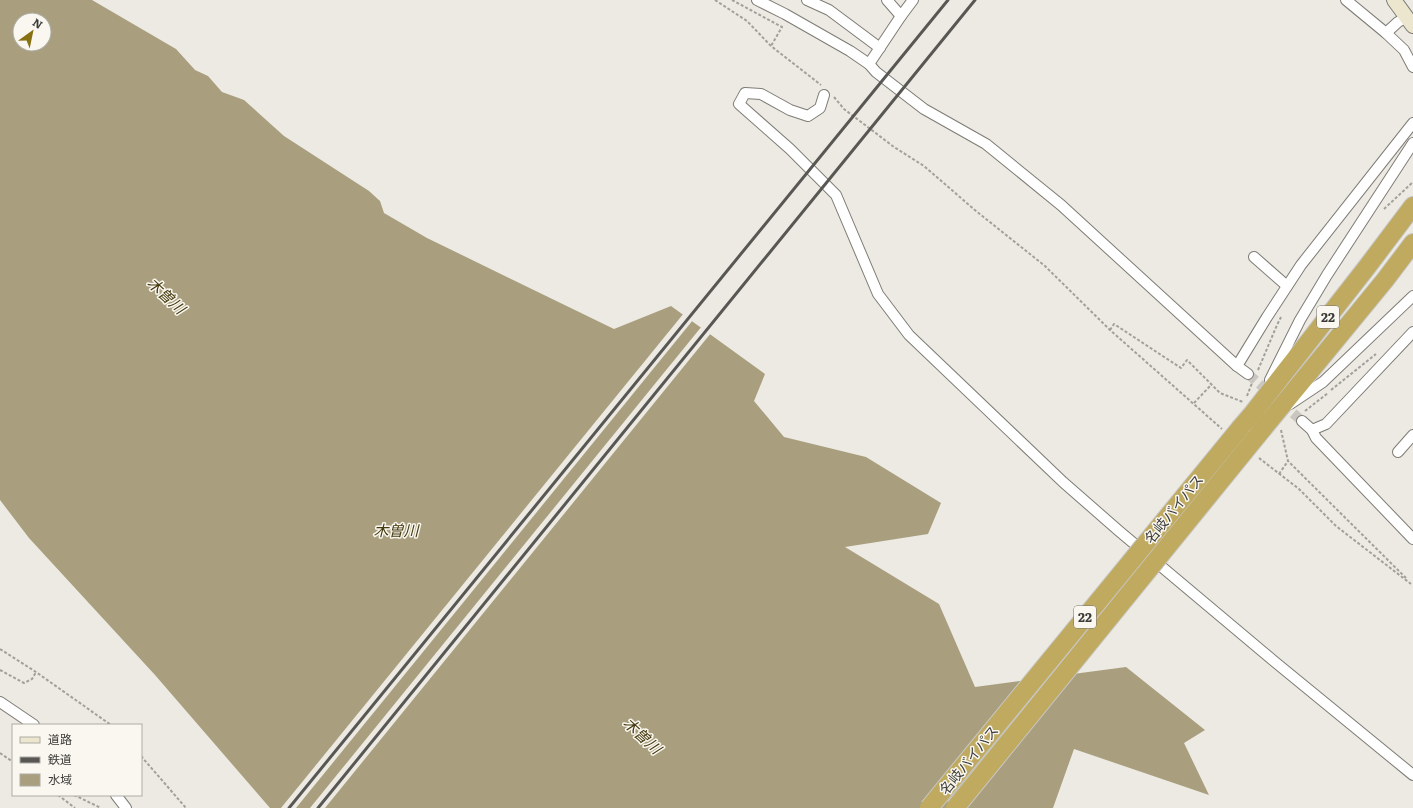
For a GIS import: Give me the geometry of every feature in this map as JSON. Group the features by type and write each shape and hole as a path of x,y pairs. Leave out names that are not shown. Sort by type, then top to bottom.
{"highway":[{"name":"名岐バイパス","path":"929,808 1234,430 1245,408 1367,267 1413,206"},
{"name":"名岐バイパス","path":"955,808 1257,436 1278,421 1413,243"}],"street":[{"path":"757,0 785,14 869,64 876,72 924,109 986,144 1061,205 1252,378"},
{"path":"807,0 829,10 880,48"},
{"path":"887,0 901,16"},
{"path":"869,64 913,0"},
{"path":"1346,0 1404,50 1413,67"},
{"path":"1394,0 1410,22"},
{"path":"1386,33 1398,22 1410,22"},
{"path":"826,92 820,108 808,116 790,110 762,94 745,93 739,104 790,149 836,195 878,294 909,335 1064,482 1119,531 1274,662 1413,775"},
{"path":"1237,366 1301,265 1413,123"},
{"path":"1245,408 1327,275 1413,143"},
{"path":"1254,257 1287,286"},
{"path":"1278,421 1323,382 1413,296"},
{"path":"1312,430 1326,424 1411,338"},
{"path":"1302,422 1312,430 1316,438 1413,539"},
{"path":"1398,452 1413,435"},
{"path":"0,702 33,724"},
{"path":"117,796 126,808"}],"path":[{"path":"715,0 747,21 771,46 844,109 888,142 924,166 976,211 1045,266 1110,330 1193,404 1234,430"},
{"path":"732,0 782,27 771,46"},
{"path":"1110,330 1114,324 1181,368 1187,360 1210,385 1245,408 1252,378 1284,311"},
{"path":"1193,404 1201,397 1210,385"},
{"path":"1278,421 1288,461 1388,559 1412,585"},
{"path":"1256,456 1299,489 1336,526 1412,585"},
{"path":"1279,474 1288,461"},
{"path":"0,649 36,672 110,724"},
{"path":"0,670 24,683 32,679 36,672"},
{"path":"0,753 12,761"},
{"path":"142,757 186,808"},
{"path":"59,796 75,808"},
{"path":"76,796 101,808"}],"water":[{"name":"木曽川","path":"0,0 92,0 176,49 195,70 208,76 222,92 244,100 284,136 369,191 380,201 384,213 427,238 614,329 671,306 765,374 754,401 784,437 866,457 941,503 928,534 845,547 939,604 975,687 1126,667 1205,730 1184,743 1209,795 1074,749 1053,808 270,808 155,675 29,538 0,500"}],"pier":[{"path":"684,313 693,320 296,808 281,808"},
{"path":"702,326 711,333 325,808 310,808"}],"tunnel":[{"path":"1248,374 1302,421"}],"railway":[{"path":"289,808 948,0"},
{"path":"318,808 975,0"}]}
